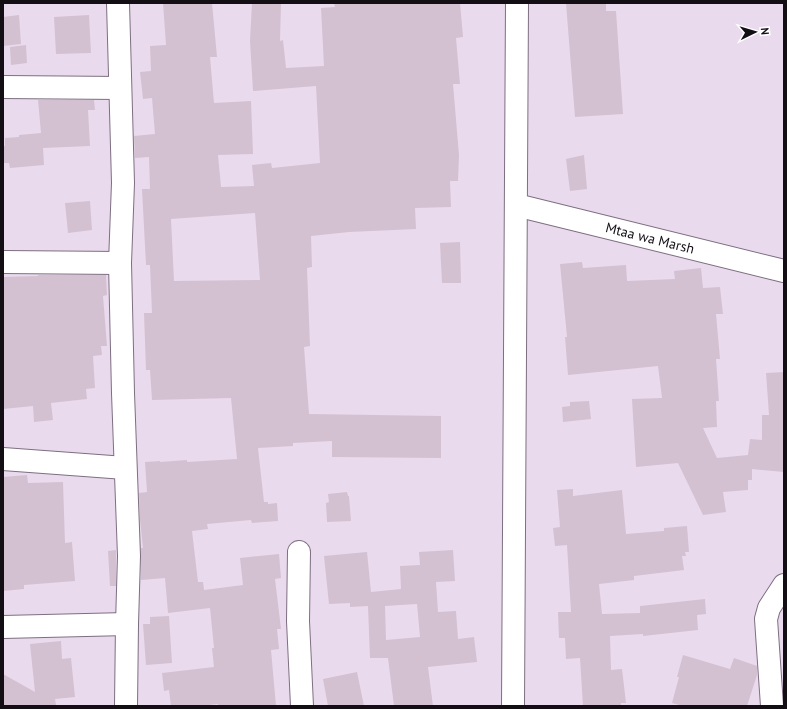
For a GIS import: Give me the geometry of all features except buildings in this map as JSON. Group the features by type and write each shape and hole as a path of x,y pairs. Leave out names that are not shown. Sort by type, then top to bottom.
{"street":[{"path":"118,3 122,183 120,263 125,468 129,556 126,706"},
{"path":"513,706 516,3"},
{"path":"3,87 120,88"},
{"name":"Mtaa wa Marsh","path":"516,205 784,270"},
{"path":"3,262 120,263"},
{"path":"3,459 125,468"},
{"path":"299,552 298,621 302,706"},
{"path":"772,706 766,619 769,608 784,585"},
{"path":"3,627 127,624"}]}
